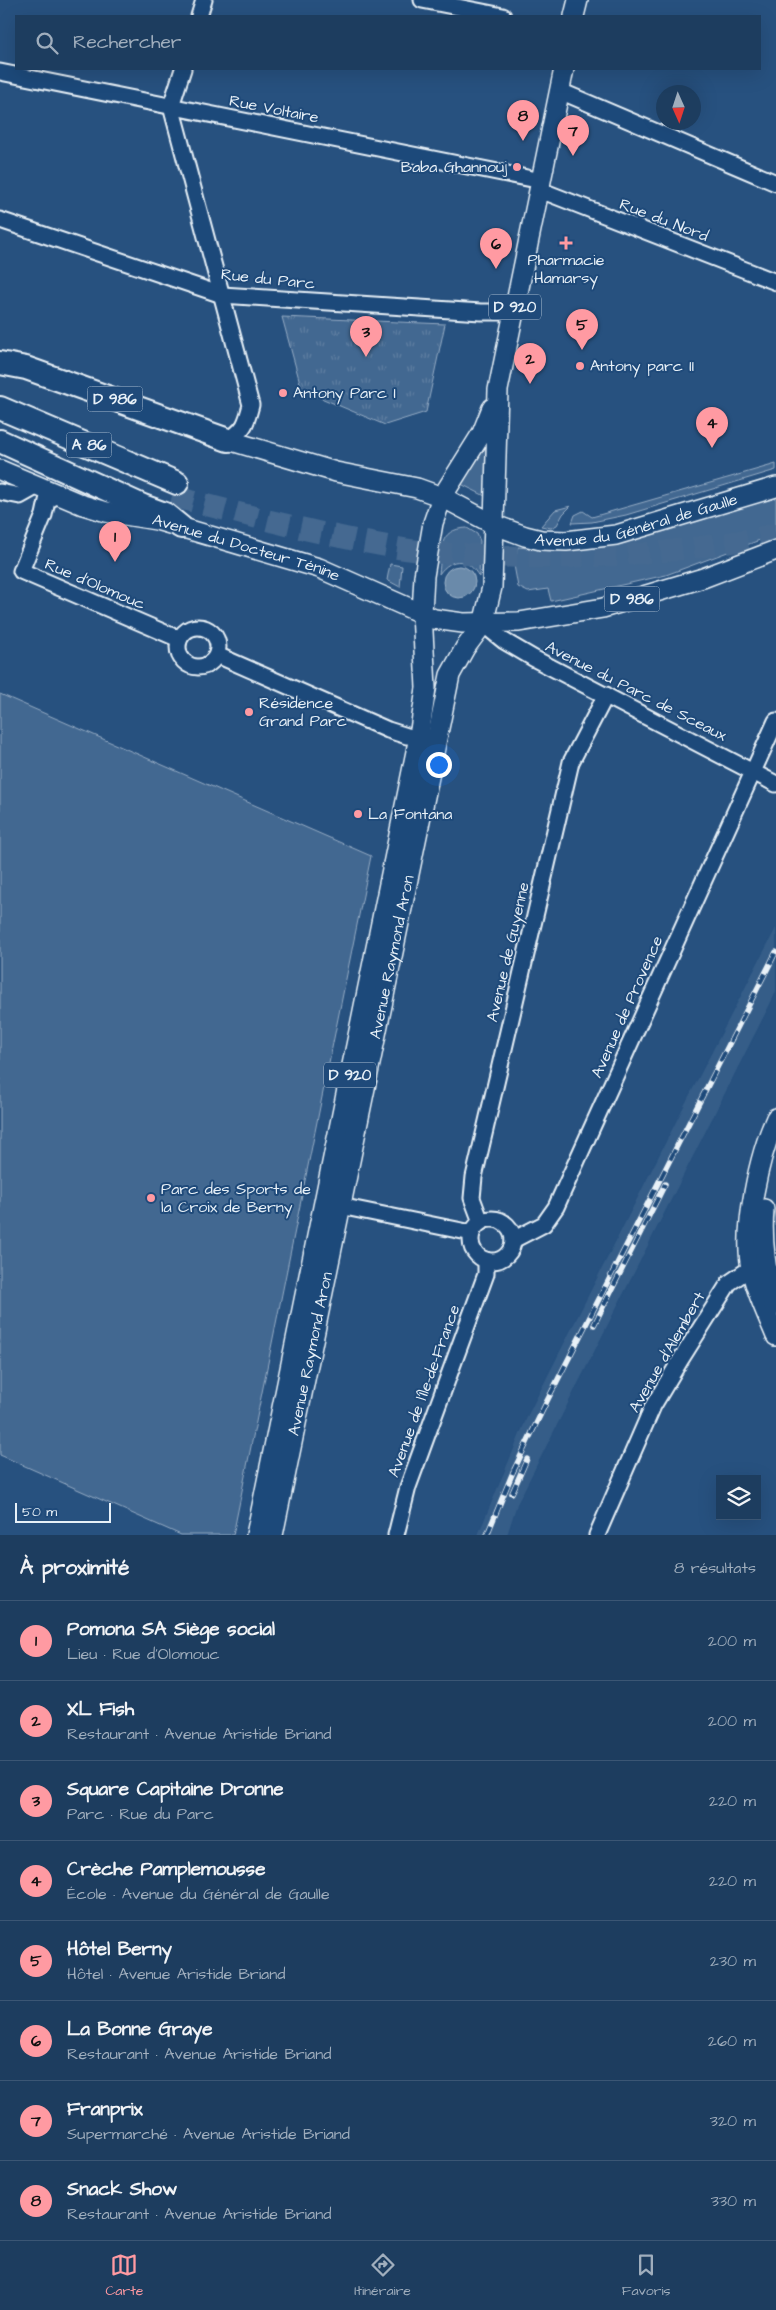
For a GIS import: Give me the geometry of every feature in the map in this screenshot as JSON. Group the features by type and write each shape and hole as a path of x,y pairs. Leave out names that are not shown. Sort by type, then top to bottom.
{"highway":[{"name":"D 986","path":"0,363 26,368 228,440"},
{"name":"A 86","path":"0,408 175,490 0,424"},
{"path":"0,441 143,506 165,514 180,527"}],"main road":[{"path":"574,15 578,0"},
{"name":"D 920","path":"483,624 492,587 496,525 494,463 498,390 564,70"},
{"name":"D 920","path":"422,613 424,576 430,538 442,497 482,433 498,390"},
{"name":"D 986","path":"228,440 336,472 393,483 442,497 496,525"},
{"name":"Avenue du Docteur Ténine","path":"0,470 56,495 106,512 156,520 319,568 422,613"},
{"name":"Avenue du Général de Gaulle","path":"496,525 541,540 566,541 616,535 776,487"},
{"name":"D 986","path":"422,613 434,618 483,624 519,622 603,608 703,578 776,550"},
{"name":"Avenue Raymond Aron","path":"256,1535 419,737 426,688 422,613"},
{"name":"Avenue Raymond Aron","path":"273,1535 450,675 465,648 483,624"},
{"path":"776,1118 761,1164 749,1242 776,1315"},
{"path":"776,1147 766,1184 763,1235 758,1264 776,1336"}],"street":[{"path":"199,15 204,0"},
{"path":"422,0 498,15"},
{"path":"183,70 172,106 251,405 247,421 241,432 228,440"},
{"name":"Rue Voltaire","path":"0,72 172,106 541,186"},
{"path":"560,91 776,183"},
{"name":"Rue du Nord","path":"541,186 776,282"},
{"name":"Rue du Parc","path":"0,220 222,295 481,312 514,312"},
{"path":"0,492 15,496 26,494 36,487"},
{"name":"Rue d'Olomouc","path":"56,495 47,501 44,515 21,571 179,638"},
{"name":"Avenue du Parc de Sceaux","path":"483,624 517,649 776,784"},
{"path":"200,626 206,628 215,636 218,649 216,655 208,665 202,667 189,666 180,657 177,645 179,638 187,629 200,626"},
{"path":"216,655 388,730 407,736 419,737"},
{"name":"Avenue de Guyenne","path":"476,1228 472,1198 474,1177 571,762 606,695"},
{"name":"Avenue de Provence","path":"513,1240 544,1224 556,1207 776,721"},
{"path":"340,1206 476,1228"},
{"path":"487,1220 499,1220 509,1228 513,1240 512,1247 504,1257 492,1261 486,1260 475,1252 471,1240 476,1228 487,1220"},
{"name":"Avenue de l'Île-de-France","path":"396,1535 408,1487 486,1274 486,1260"},
{"name":"Avenue d'Alembert","path":"597,1535 653,1406 728,1283 758,1264"}],"shaded area":[{"path":"459,566 470,571 475,582 470,593 459,598 448,593 443,582 448,571"},
{"path":"776,928 776,991 773,998 517,1504 507,1535 478,1535 528,1415"}],"green space":[{"path":"282,317 445,324 426,412 385,425 302,390"},
{"path":"490,439 493,500 461,484"},
{"path":"776,464 776,470 626,515 592,522 572,523 575,515 583,511 592,517"},
{"path":"776,495 776,534 666,575 551,601 548,589 528,592 518,587 514,565 518,547 558,551 606,546"},
{"path":"571,506 563,514 557,525 551,528 541,526 555,510"},
{"path":"467,528 477,534 480,541 479,577 470,566 460,562 449,564 439,574 441,550 446,537 450,532 457,529"},
{"path":"390,564 402,566 400,587 387,580"},
{"name":"Parc des Sports de la Croix de Berny","path":"0,694 371,856 233,1535 181,1535 0,1455"}],"tunnel":[{"path":"172,496 317,532 404,549 442,553 542,557 621,555 699,547 776,534"}],"railway":[{"path":"487,1535 513,1472 547,1401 776,952"},
{"path":"594,1325 665,1184"},
{"path":"512,1493 527,1459"}],"place":[{"name":"Snack Show","path":"523,141"},
{"name":"Franprix","path":"573,156"},
{"name":"Baba Ghannouj","path":"517,167"},
{"name":"Pharmacie Hamarsy","path":"566,243"},
{"name":"La Bonne Graye","path":"496,269"},
{"name":"Hôtel Berny","path":"582,350"},
{"name":"Square Capitaine Dronne","path":"366,357"},
{"name":"Antony parc II","path":"580,366"},
{"name":"XL Fish","path":"530,384"},
{"name":"Antony Parc I","path":"283,393"},
{"name":"Crèche Pamplemousse","path":"712,448"},
{"name":"Pomona SA Siège social","path":"115,562"},
{"name":"Résidence Grand Parc","path":"249,712"},
{"name":"La Fontana","path":"358,814"},
{"name":"Parc des Sports de la Croix de Berny","path":"151,1198"}]}
